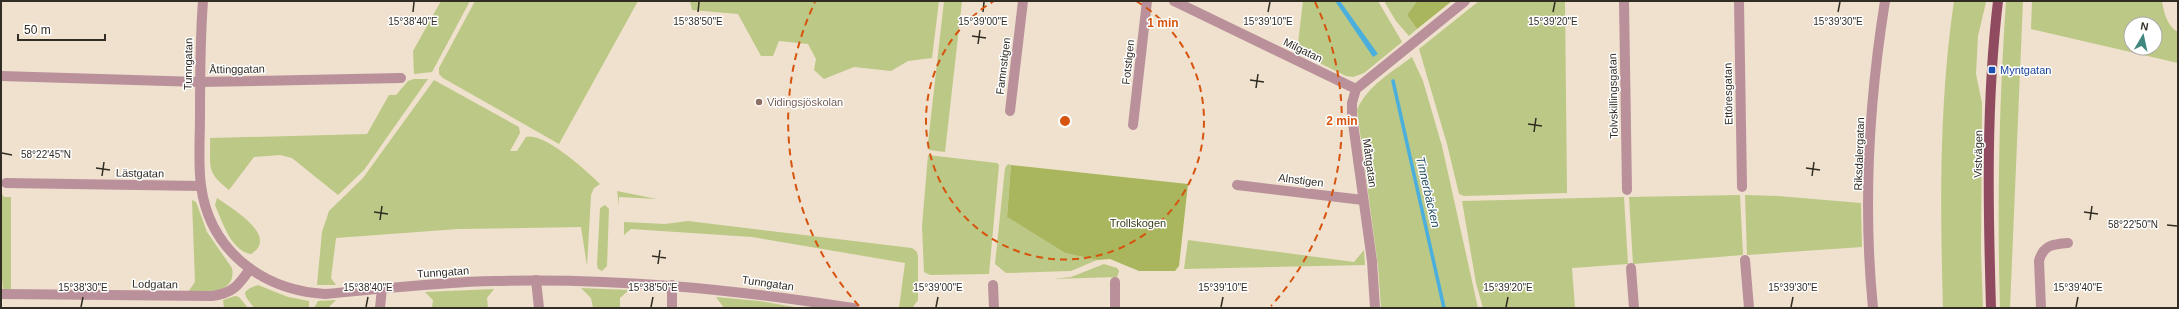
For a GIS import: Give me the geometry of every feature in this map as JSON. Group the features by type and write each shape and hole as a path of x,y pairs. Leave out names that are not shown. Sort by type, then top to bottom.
{"main road":[{"name":"Vistvägen","path":"1991,308 1989,159 1992,70 1998,1"}],"street":[{"name":"Tunngatan","path":"203,1 200,82 201,186 207,207 218,233 228,248 250,269 284,287 325,294 382,288 536,280 610,281 758,293 847,308"},
{"name":"Famnstigen","path":"1010,111 1023,1"},
{"name":"Fotstigen","path":"1133,125 1147,1"},
{"name":"Milgatan","path":"1174,1 1356,89"},
{"path":"1356,89 1465,1"},
{"name":"Tolvskillingsgatan","path":"1624,1 1627,190"},
{"name":"Ettöresgatan","path":"1739,1 1742,187"},
{"name":"Riksdalergatan","path":"1873,308 1869,226 1872,123 1879,42 1885,1"},
{"name":"Åttinggatan","path":"1,76 200,82 401,78"},
{"name":"Måttgatan","path":"1356,89 1352,103 1352,116 1372,261 1375,308"},
{"name":"Lästgatan","path":"6,183 201,186"},
{"name":"Alnstigen","path":"1237,185 1363,200"},
{"path":"2041,308 2039,261 2041,253 2052,244 2068,243"},
{"path":"1745,260 1749,308"},
{"path":"1631,268 1634,308"},
{"name":"Lodgatan","path":"1,294 212,296 230,293 236,288 250,269"},
{"path":"536,280 539,308"},
{"path":"1114,282 1115,308"},
{"path":"672,285 672,308"},
{"path":"993,285 994,308"},
{"path":"380,308 382,288"}],"green space":[{"path":"441,1 470,1 432,72 414,74 413,51"},
{"path":"475,1 638,1 559,144 443,78 439,74 439,68"},
{"path":"690,1 939,1 932,58 908,61 891,71 854,67 824,79 814,70 816,59 808,44 779,41 773,56 761,56 738,14 692,10"},
{"path":"944,1 962,1 945,152 929,150 928,143"},
{"path":"1303,1 1378,1 1402,42 1364,73 1353,77 1346,76 1297,52"},
{"path":"1384,1 1417,1 1407,15 1417,29 1409,36 1396,21"},
{"path":"1417,1 1452,1 1417,29 1407,15"},
{"path":"1479,1 1565,1 1567,193 1464,196 1459,194 1447,144 1419,49"},
{"path":"1954,1 1986,2 1978,36 1976,74 1982,103 1981,252 1983,308 1943,308 1941,193 1943,116 1949,39"},
{"path":"2006,1 2023,1 2010,308 2000,308 1999,154"},
{"path":"2032,1 2162,1 2169,23 2178,32 2178,63 2148,56 2163,56 2163,16 2123,16 2123,50 2031,29"},
{"path":"1412,57 1423,81 1442,146 1478,308 1381,308 1378,266 1357,110 1361,101 1381,80"},
{"path":"414,79 428,79 364,170 338,195 292,158 280,155 254,157 229,190 221,184 213,173 210,162 210,138 367,134 389,95 396,95 408,81"},
{"path":"434,80 519,127 520,133 510,151 517,151 526,137 534,137 543,140 565,154 600,184 594,188 591,195 587,266 581,227 458,229 336,238 331,278 336,285 317,285 322,232 329,211 363,178"},
{"path":"928,155 997,163 999,165 989,274 930,275 924,272 922,226"},
{"path":"1008,164 1011,165 1007,217 1065,253 1097,260 1071,271 1006,273 995,264 1005,168"},
{"name":"Trollskogen","path":"1011,165 1188,184 1179,266 1175,271 1139,271 1110,259 1097,260 1065,253 1007,217"},
{"path":"617,191 657,199 619,197 619,206"},
{"path":"1,193 4,197 11,197 11,290 3,290 1,269"},
{"path":"1740,195 1743,255 1633,264 1629,197"},
{"path":"1745,195 1777,196 1861,203 1862,247 1747,255"},
{"path":"1624,197 1628,264 1572,268 1575,308 1483,308 1476,283 1462,201"},
{"path":"217,198 242,215 257,231 260,239 258,247 251,254 244,252 238,247 228,234 215,205"},
{"path":"192,200 196,202 207,232 232,268 230,283 218,290 188,292 195,282"},
{"path":"605,205 609,209 607,266 602,271 598,269 597,265 600,208"},
{"path":"688,221 912,248 917,252 918,257 918,300 913,307 899,308 905,263 752,237 631,229 624,235 624,222 665,224"},
{"path":"1188,240 1354,262 1364,250 1365,265 1184,269"},
{"path":"1104,264 1117,268 1119,271 1117,277 1053,279 1071,277"},
{"path":"258,285 288,297 309,301 309,308 254,308 246,297 245,292"},
{"path":"581,288 629,290 620,298 620,308 593,308 591,298"},
{"path":"494,289 487,298 488,308 432,308 433,300 425,292"},
{"path":"235,296 239,297 248,308 224,308 223,300"},
{"path":"716,297 759,301 800,308 724,308"},
{"path":"336,300 328,308 314,308 318,301"}],"water":[{"path":"1335,1 1340,1 1378,54 1373,57"}],"waterway":[{"name":"Tinnerbäcken","path":"1393,81 1444,308"}],"place":[{"name":"Myntgatan","path":"1992,70"},
{"name":"Vidingsjöskolan","path":"759,102"}]}
